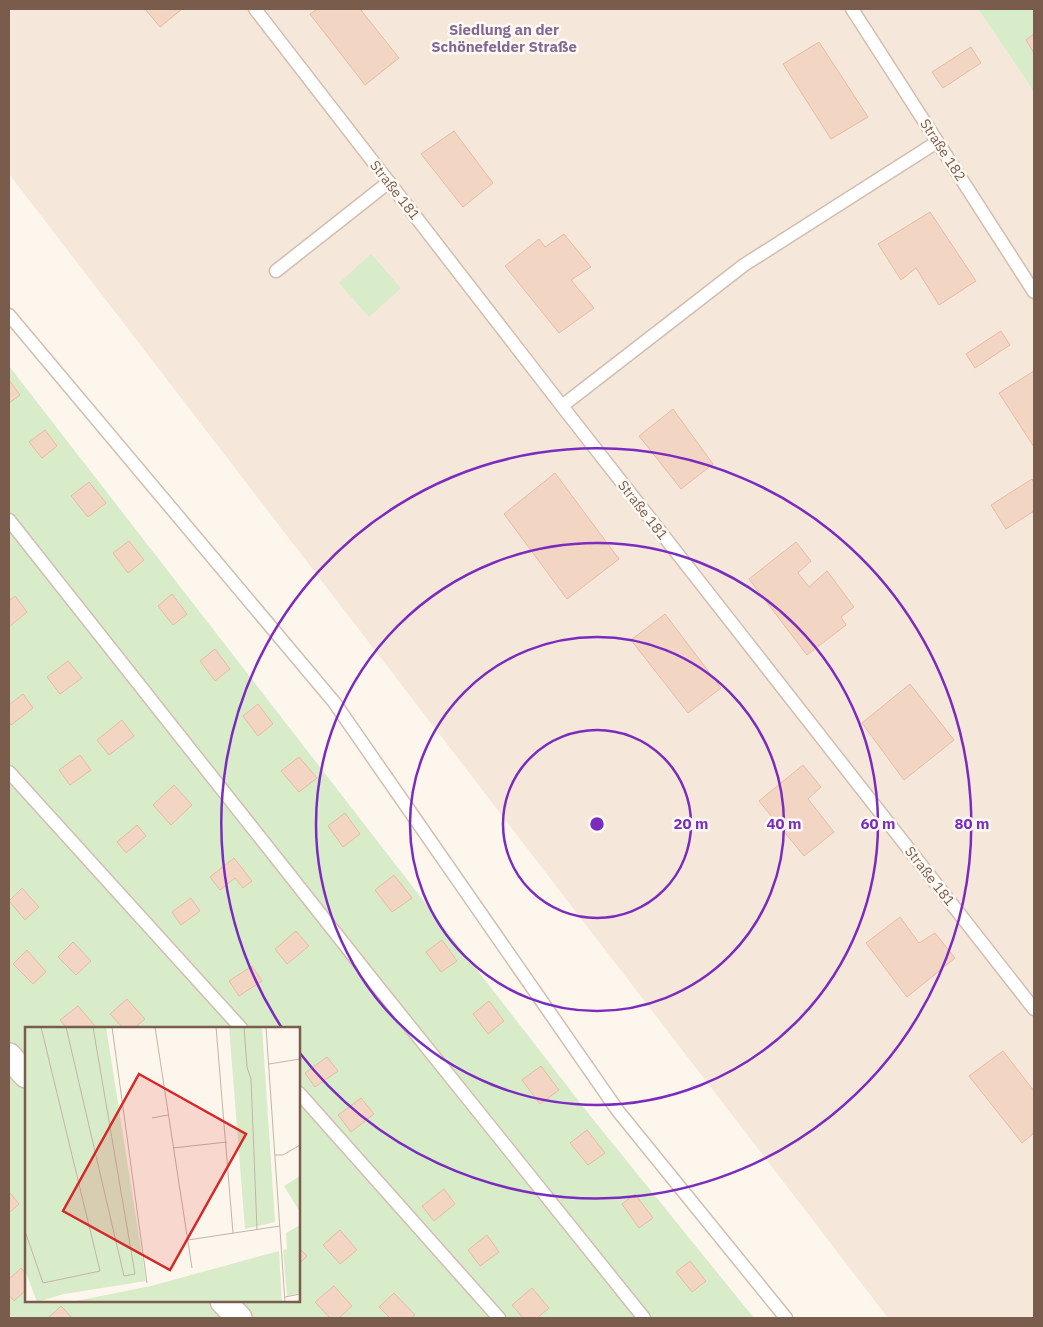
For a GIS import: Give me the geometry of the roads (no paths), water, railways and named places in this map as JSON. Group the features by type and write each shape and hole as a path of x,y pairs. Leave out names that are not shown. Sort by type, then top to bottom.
{"street":[{"path":"9,1056 25,1074"},
{"path":"224,1302 239,1318"}],"lane":[{"name":"Straße 181","path":"255,9 562,406 1034,1009"},
{"name":"Straße 182","path":"852,9 1034,292"},
{"path":"562,406 744,266 938,142"},
{"path":"276,271 361,206 389,182"},
{"path":"9,315 334,702 618,1111 786,1318"},
{"path":"9,520 374,983 644,1318"},
{"path":"9,772 240,1027"},
{"path":"300,1094 499,1318"}],"district":[{"name":"Siedlung an der Schönefelder Straße","path":"504,38"}]}
